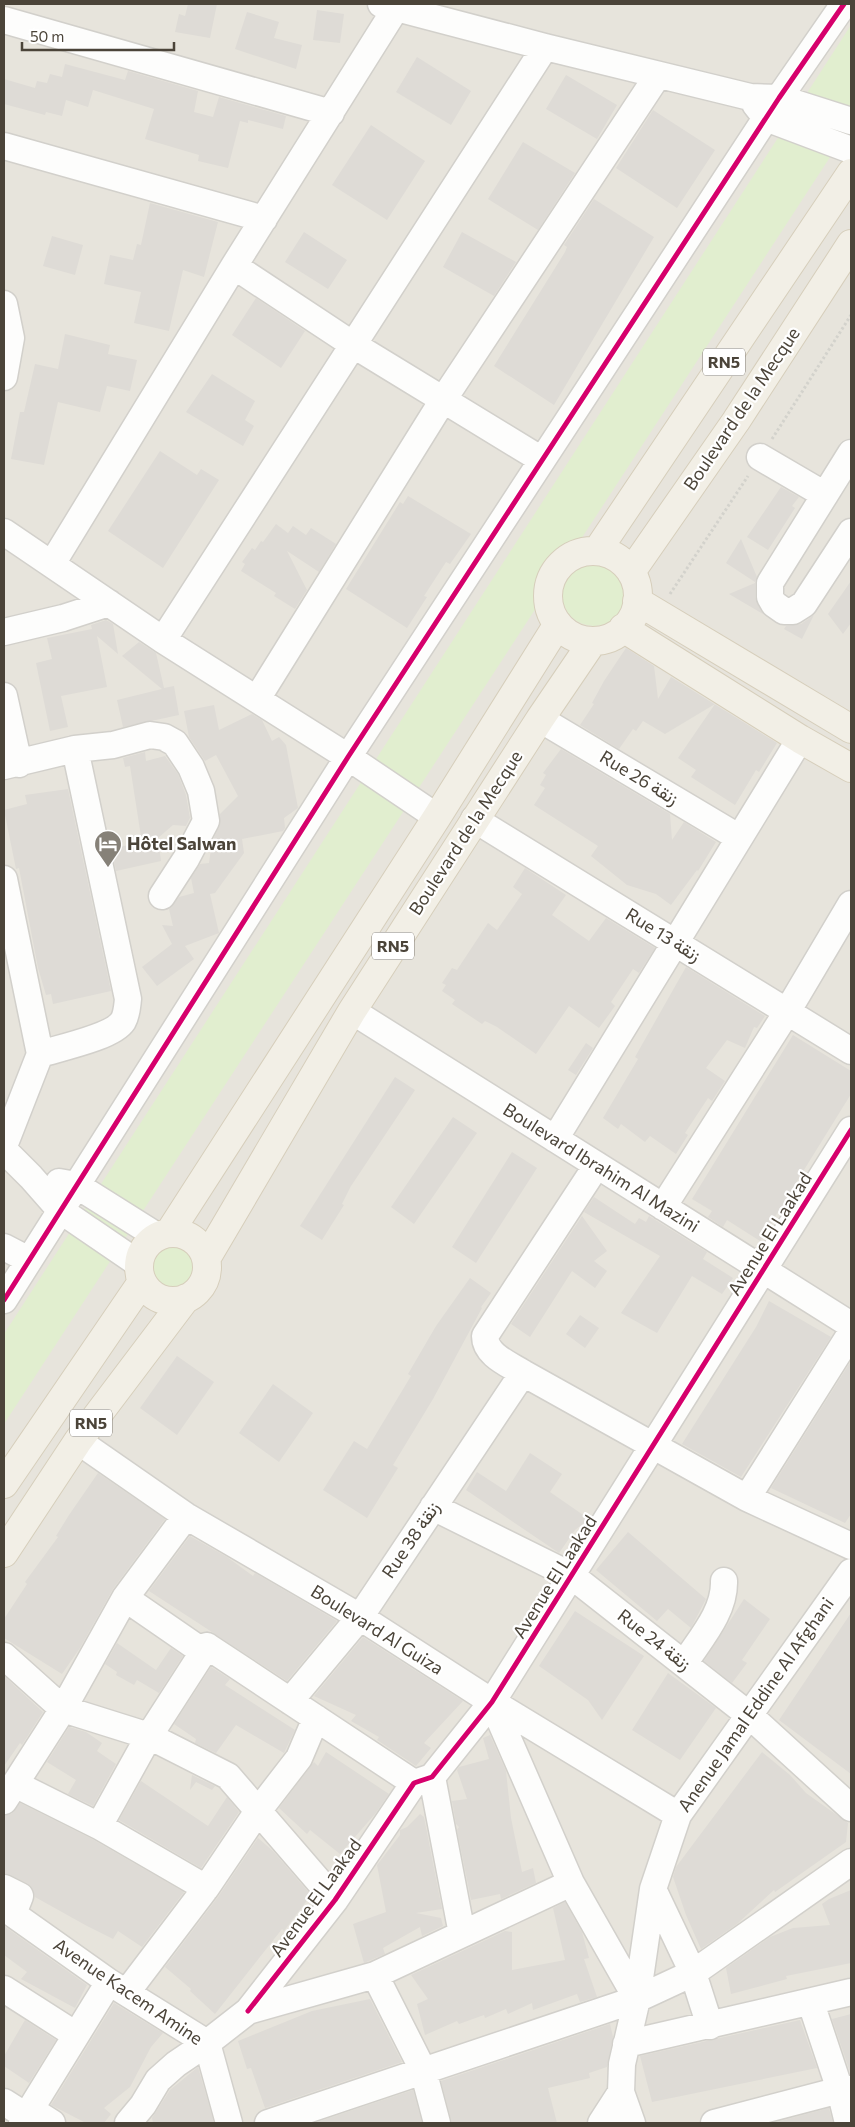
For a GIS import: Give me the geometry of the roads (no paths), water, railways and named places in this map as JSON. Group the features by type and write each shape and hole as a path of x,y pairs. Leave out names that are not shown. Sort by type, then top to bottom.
{"main road":[{"name":"RN5","path":"597,551 851,173"},
{"name":"Boulevard de la Mecque","path":"631,572 736,421 851,244"},
{"path":"597,551 610,554 622,562 631,572 637,591 637,601 635,611 624,628 614,635 593,641 580,639 568,633 558,624 550,610 548,596 550,581 557,568 569,558 582,552 597,551"},
{"path":"637,601 851,729"},
{"name":"Boulevard de la Mecque","path":"163,1234 437,817 558,624"},
{"path":"624,628 851,768"},
{"name":"Boulevard de la Mecque","path":"206,1259 352,1011 474,819 593,641"},
{"path":"163,1234 179,1233 196,1242 206,1259"},
{"name":"RN5","path":"4,1484 140,1273 142,1253 148,1243 163,1234"},
{"name":"RN5","path":"4,1554 78,1441 186,1298 194,1293 205,1278 206,1259"},
{"path":"140,1273 156,1297 176,1301 186,1298"}],"street":[{"path":"4,1300 348,757 773,108 844,4"},
{"path":"52,564 234,266 331,113 389,6 545,47 750,97 851,150"},
{"path":"4,20 331,113"},
{"path":"163,640 545,47"},
{"path":"257,699 443,400 658,75"},
{"path":"773,108 851,122"},
{"path":"4,146 264,219"},
{"path":"234,266 352,344 542,460"},
{"path":"4,304 11,338 4,377"},
{"path":"851,453 770,583 770,597 774,604 784,610 793,610 804,604 851,532"},
{"path":"760,457 825,495"},
{"path":"4,532 163,640 348,757 437,817"},
{"path":"4,632 63,618 109,603"},
{"path":"4,696 11,765 75,749 113,745 150,734 164,737 175,744 191,767 202,791 206,821 186,859 162,896"},
{"name":"Rue 26 زنقة","path":"540,719 738,837"},
{"path":"555,1139 800,738"},
{"path":"40,1054 112,1031 122,1022 127,1012 128,999 75,749"},
{"name":"Rue 13 زنقة","path":"474,819 851,1051"},
{"path":"4,879 40,1054 4,1146"},
{"path":"663,1207 787,1012 851,904"},
{"name":"Boulevard Ibrahim Al Mazini","path":"352,1011 851,1325"},
{"name":"Avenue El Laakad","path":"248,2011 335,1900 423,1780 492,1702 851,1130"},
{"path":"4,1150 31,1176 60,1210 140,1273"},
{"path":"597,1165 486,1336 485,1345 490,1352 523,1373 747,1498 851,1546"},
{"path":"31,1176 76,1185 163,1234"},
{"path":"4,1247 29,1260"},
{"path":"747,1498 851,1333"},
{"name":"Rue 38 زنقة","path":"290,1701 360,1616 523,1373"},
{"name":"Boulevard Al Guiza","path":"78,1441 186,1516 360,1616 492,1702 678,1815"},
{"name":"Rue 24 زنقة","path":"433,1507 572,1576 749,1715 851,1808"},
{"path":"186,1516 125,1598 63,1709 9,1793 98,1826 206,1888"},
{"name":"Anenue Jamal Eddine Al Afghani","path":"621,2085 626,2044 637,1999 653,1889 678,1815 851,1572"},
{"path":"684,1664 721,1605 724,1594 724,1581"},
{"path":"125,1598 199,1649 207,1646"},
{"path":"207,1646 316,1718 423,1780 462,1934"},
{"path":"98,1826 149,1736 207,1646"},
{"path":"4,1656 63,1709 149,1736 228,1776 335,1900"},
{"path":"492,1702 572,1882 637,1999"},
{"path":"24,2120 76,2035 206,1888 258,1812 299,1758 316,1718"},
{"path":"268,2123 637,1999 693,1973 851,1862"},
{"path":"128,2123 143,2105 158,2080 176,2064 248,2011 375,1975 572,1882"},
{"name":"Avenue Kacem Amine","path":"4,1888 20,1896 8,1921 207,2043 229,2123"},
{"path":"653,1889 693,1973 710,2026"},
{"path":"375,1975 423,2070 437,2123"},
{"path":"4,1989 76,2035"},
{"path":"626,2044 811,2003 851,1992"},
{"path":"811,2003 846,2089 848,2123"},
{"path":"601,2123 621,2085"},
{"path":"621,2085 632,2123"},
{"path":"714,2123 846,2089"},
{"path":"4,2102 24,2120"},
{"path":"24,2120 41,2116 52,2123"}],"place":[{"name":"Hôtel Salwan","path":"108,868"}]}
